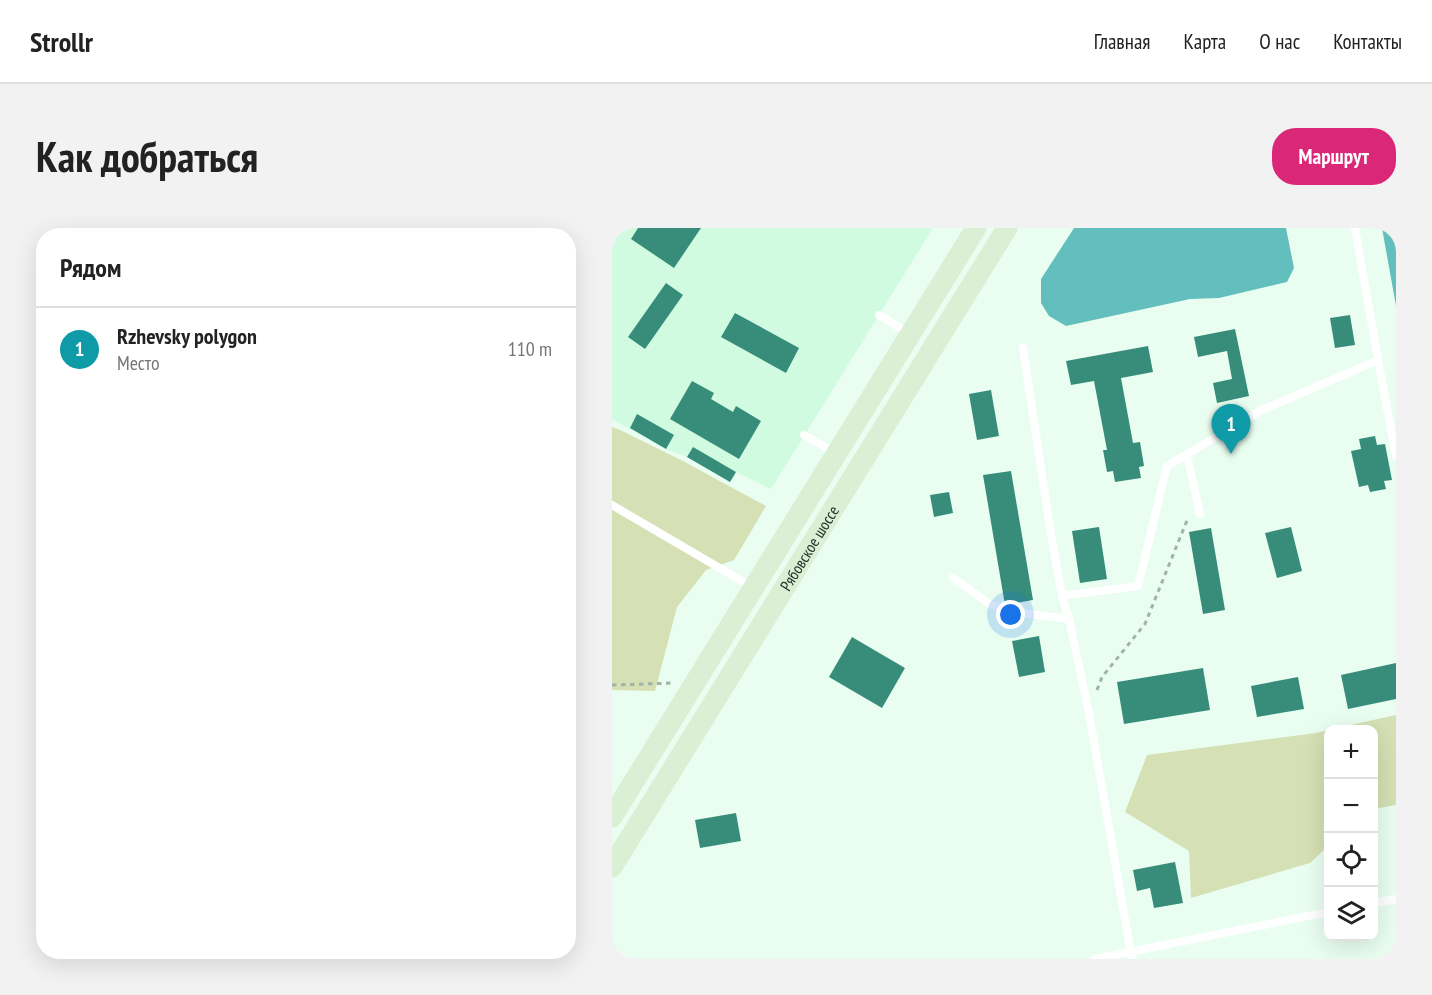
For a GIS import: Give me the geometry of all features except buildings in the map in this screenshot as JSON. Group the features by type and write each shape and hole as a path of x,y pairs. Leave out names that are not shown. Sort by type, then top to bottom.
{"main road":[{"name":"Рябовское шоссе","path":"612,817 976,228"},
{"name":"Рябовское шоссе","path":"612,867 1007,228"}],"lane":[{"path":"1355,228 1396,456"},
{"path":"879,315 911,334"},
{"path":"1023,348 1062,596 1089,713 1132,956"},
{"path":"1062,596 1137,586 1167,466 1260,411 1378,360"},
{"path":"804,435 836,454"},
{"path":"1187,455 1200,514"},
{"path":"612,506 753,588"},
{"path":"953,578 991,605 1021,613 1069,619"},
{"path":"1378,902 1396,899"},
{"path":"1095,959 1132,956 1324,913"}],"path":[{"path":"1089,713 1102,677 1145,624 1196,496"},
{"path":"612,685 682,683"}],"shaded area":[{"path":"612,228 933,228 771,489 736,472 730,482 687,457 666,449 612,419"},
{"path":"612,427 681,460 766,506 734,560 706,570 677,607 655,691 612,690"},
{"path":"1396,715 1396,805 1378,808 1378,725 1350,725"},
{"path":"1324,731 1324,850 1310,863 1191,898 1189,851 1125,812 1147,755"}],"water":[{"path":"1074,228 1286,228 1294,268 1287,282 1219,298 1190,299 1066,326 1049,316 1041,303 1041,279"},
{"path":"1382,228 1396,228 1396,306"}],"place":[{"name":"Rzhevsky polygon","path":"1231,454"}]}
